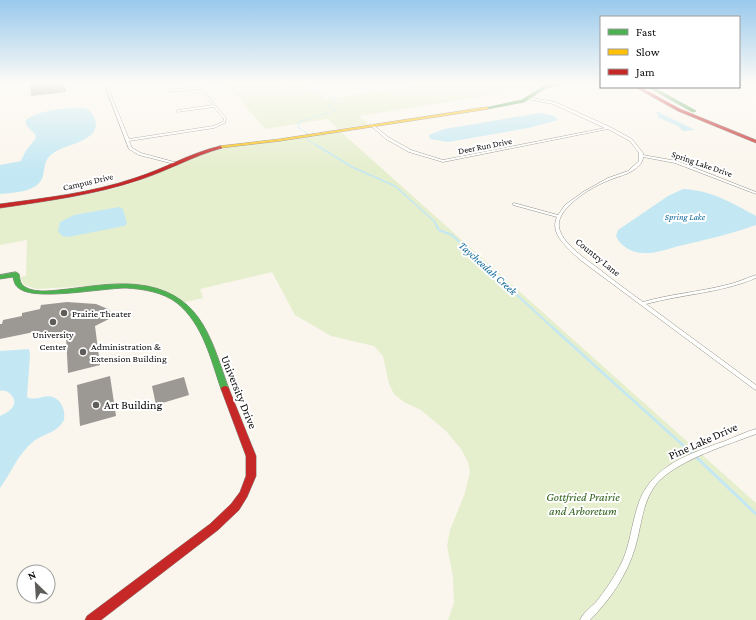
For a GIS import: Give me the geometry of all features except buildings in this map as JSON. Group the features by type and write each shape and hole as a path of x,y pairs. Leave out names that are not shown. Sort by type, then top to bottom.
{"street":[{"path":"117,112 131,149 136,152 177,164"},
{"path":"128,140 219,125 224,123 226,120 220,112"},
{"name":"Campus Drive","path":"0,206 93,192 139,179 200,153 219,147 318,134 457,112"},
{"path":"514,204 558,216 580,195 608,179 632,170 641,161 641,153 631,140 574,112"},
{"path":"684,112 756,142"},
{"path":"697,112 756,136"},
{"name":"Deer Run Drive","path":"371,125 387,138 410,151 443,161 609,128"},
{"name":"Spring Lake Drive","path":"641,156 676,162 756,192"},
{"name":"Country Lane","path":"558,216 557,229 564,241 581,258 756,388"},
{"name":"University Drive","path":"0,277 16,274 16,281 21,287 39,292 120,286 141,288 165,294 185,304 200,323 249,450 252,463 251,476 246,490 237,505 214,526 91,620"},
{"path":"643,303 656,299 720,288 756,276"},
{"name":"Pine Lake Drive","path":"584,620 600,604 618,578 628,558 634,539 642,500 645,493 658,477 668,470 704,452 756,431"}],"green space":[{"path":"250,112 385,112 359,116 369,124 339,129 327,119 265,129"},
{"name":"Gottfried Prairie and Arboretum","path":"341,132 756,503 756,620 448,620 454,603 453,577 447,546 450,530 465,493 470,472 468,462 461,449 446,431 421,410 404,402 394,394 389,384 383,356 374,346 331,336 295,315 272,272 200,289 203,298 185,302 145,287 123,284 37,289 24,285 20,277 26,276 27,240 0,245 0,208 69,198 119,187 147,178 200,155 222,148"}],"water":[{"path":"91,112 95,119 96,127 93,133 88,137 58,150 49,156 45,164 41,181 36,185 25,191 0,194 0,165 21,161 25,152 36,138 35,134 26,125 26,120 39,113"},
{"path":"656,112 695,130 683,131 678,126 657,117 659,115"},
{"path":"540,113 554,116 558,120 528,128 448,142 430,139 429,135 444,129"},
{"name":"Spring Lake","path":"683,189 703,192 730,202 756,216 756,225 718,237 652,253 635,252 620,243 616,236 618,230 668,196"},
{"path":"119,207 123,209 127,224 124,226 68,237 62,236 58,231 60,222 74,215"},
{"path":"29,349 30,355 27,397 35,398 47,396 56,398 62,406 64,420 58,428 38,438 24,451 0,488 0,416 10,410 13,406 14,399 7,392 0,391 0,351"}],"waterway":[{"name":"Taycheedah Creek","path":"318,146 307,140 307,133 299,128 298,122 332,112"},
{"name":"Taycheedah Creek","path":"316,145 352,167 395,186 434,221 437,226"},
{"name":"Taycheedah Creek","path":"436,225 439,230 452,235 553,328"},
{"name":"Taycheedah Creek","path":"552,327 696,457"},
{"name":"Taycheedah Creek","path":"695,456 756,514"}],"traffic: fast":[{"path":"0,277 16,274 16,279 22,288 29,291 39,292 125,286 146,288 164,293 179,301 191,312 200,325 225,389"}],"traffic: slow":[{"path":"220,147 280,140 462,112"}],"traffic: jam":[{"path":"684,112 756,142"},
{"path":"0,206 98,190 136,180 203,152 220,147"},
{"path":"91,620 214,527 235,507 244,494 251,476 251,456 225,389"}],"place":[{"name":"Prairie Theater","path":"64,313"},
{"name":"University Center","path":"53,322"},
{"name":"Administration & Extension Building","path":"83,352"},
{"name":"Art Building","path":"96,405"}]}
